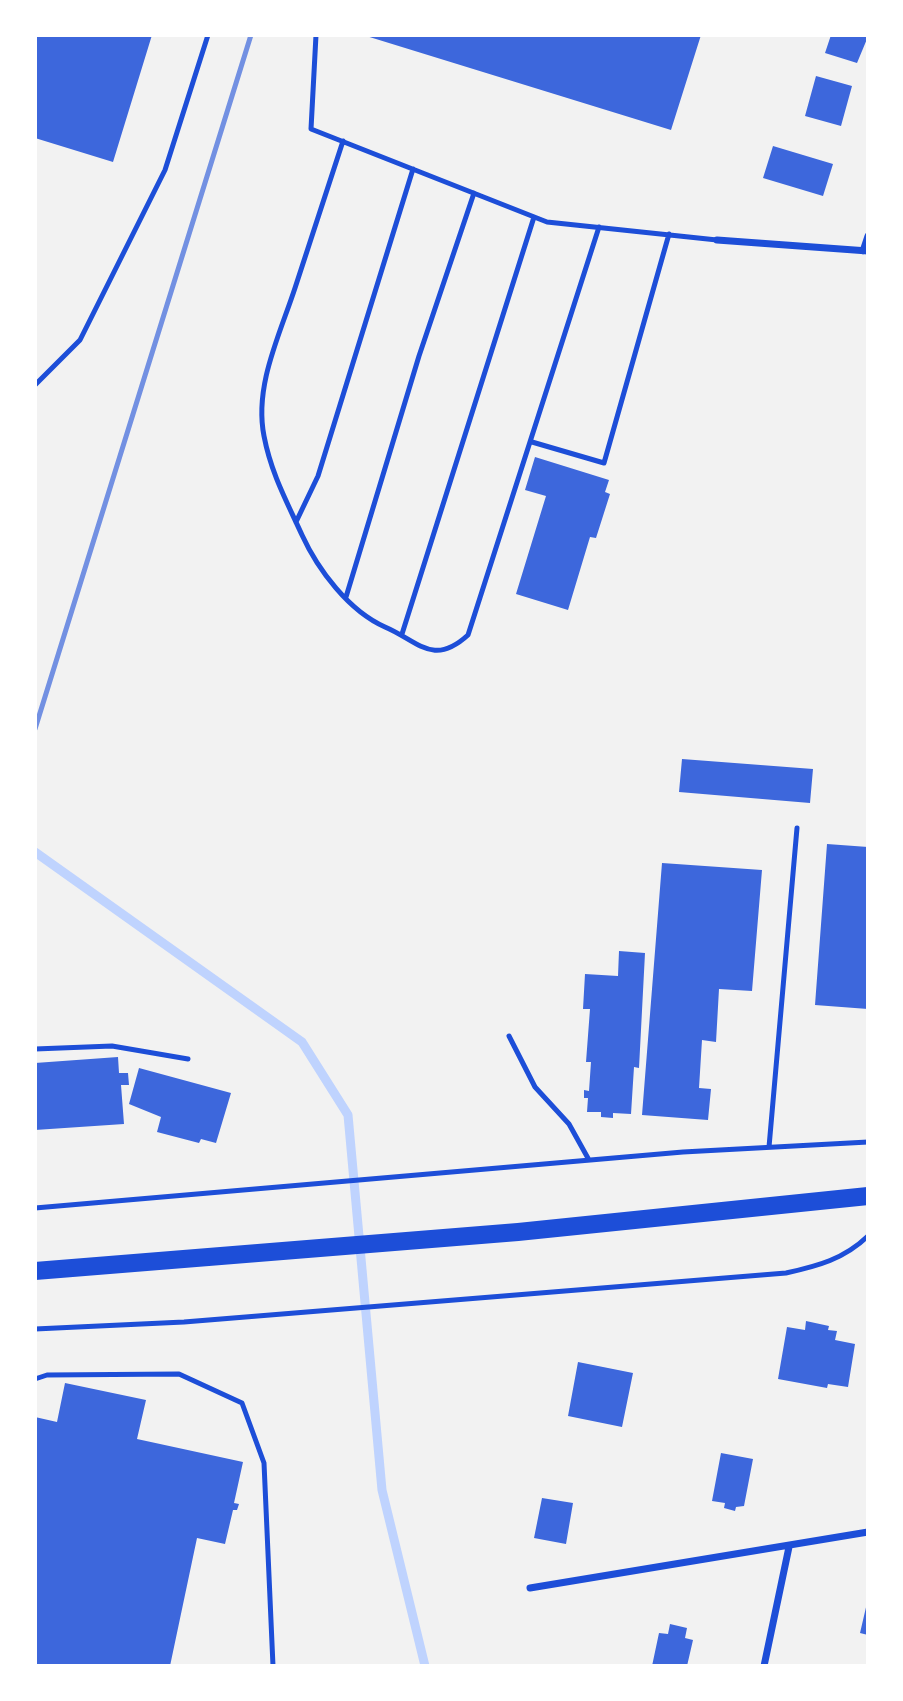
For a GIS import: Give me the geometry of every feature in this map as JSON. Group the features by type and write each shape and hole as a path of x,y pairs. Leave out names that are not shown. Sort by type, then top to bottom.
{"main road":[{"path":"35,1271 518,1232 868,1196"}],"street":[{"path":"717,240 866,251 868,236"},
{"path":"530,1588 868,1532"},
{"path":"764,1666 789,1547"}],"lane":[{"path":"35,384 80,341 166,170 208,35"},
{"path":"316,35 311,128 547,222 717,240"},
{"path":"343,141 263,386 263,434 278,488 312,558 364,618 402,634 418,649 442,651 456,647 468,635 599,227"},
{"path":"296,522 318,475 413,169"},
{"path":"346,597 419,356 474,193"},
{"path":"402,634 534,217"},
{"path":"532,442 604,463 669,234"},
{"path":"768,1146 797,828"},
{"path":"509,1036 534,1087 569,1124 589,1160"},
{"path":"35,1049 112,1046 188,1059"},
{"path":"35,1208 448,1171 768,1146 868,1142"},
{"path":"35,1329 184,1322 786,1273 826,1264 854,1250 868,1236"},
{"path":"35,1379 47,1375 179,1374 242,1403 264,1463 273,1666"}],"building":[{"path":"35,35 152,35 113,162 35,138"},
{"path":"363,35 701,35 671,130"},
{"path":"831,35 866,35 867,39 857,63 825,53"},
{"path":"816,76 852,86 841,126 805,116"},
{"path":"773,146 833,164 823,196 763,178"},
{"path":"535,457 609,480 605,492 610,494 596,538 590,537 568,610 516,594 546,496 525,490"},
{"path":"682,759 813,769 810,803 679,792"},
{"path":"827,844 868,847 868,1009 815,1005"},
{"path":"662,863 762,870 752,991 719,989 716,1042 702,1040 699,1088 711,1089 708,1120 642,1115"},
{"path":"619,951 645,953 639,1068 634,1067 631,1114 613,1113 613,1118 601,1117 601,1112 587,1112 588,1098 584,1098 584,1090 589,1091 591,1062 586,1062 590,1009 583,1009 585,974 618,976"},
{"path":"118,1057 119,1073 128,1073 129,1085 121,1085 124,1124 35,1130 35,1063"},
{"path":"139,1068 231,1093 216,1143 201,1139 199,1143 157,1132 161,1117 129,1104"},
{"path":"806,1321 829,1326 828,1330 837,1331 835,1340 855,1344 848,1387 828,1384 827,1388 778,1379 787,1327 805,1330"},
{"path":"578,1362 633,1373 622,1427 568,1416"},
{"path":"65,1383 146,1400 137,1439 243,1462 234,1503 239,1504 237,1510 233,1510 225,1544 197,1538 170,1666 35,1666 35,1417 57,1422"},
{"path":"721,1453 753,1459 744,1506 736,1507 735,1511 724,1508 725,1503 712,1501"},
{"path":"542,1498 573,1503 566,1544 534,1538"},
{"path":"868,1603 868,1635 860,1633"},
{"path":"670,1624 687,1628 685,1638 693,1640 687,1666 652,1666 659,1633 668,1634"}],"waterway":[{"path":"35,852 302,1042 348,1115 382,1490 425,1666"}],"railway":[{"path":"35,729 251,35"}]}
